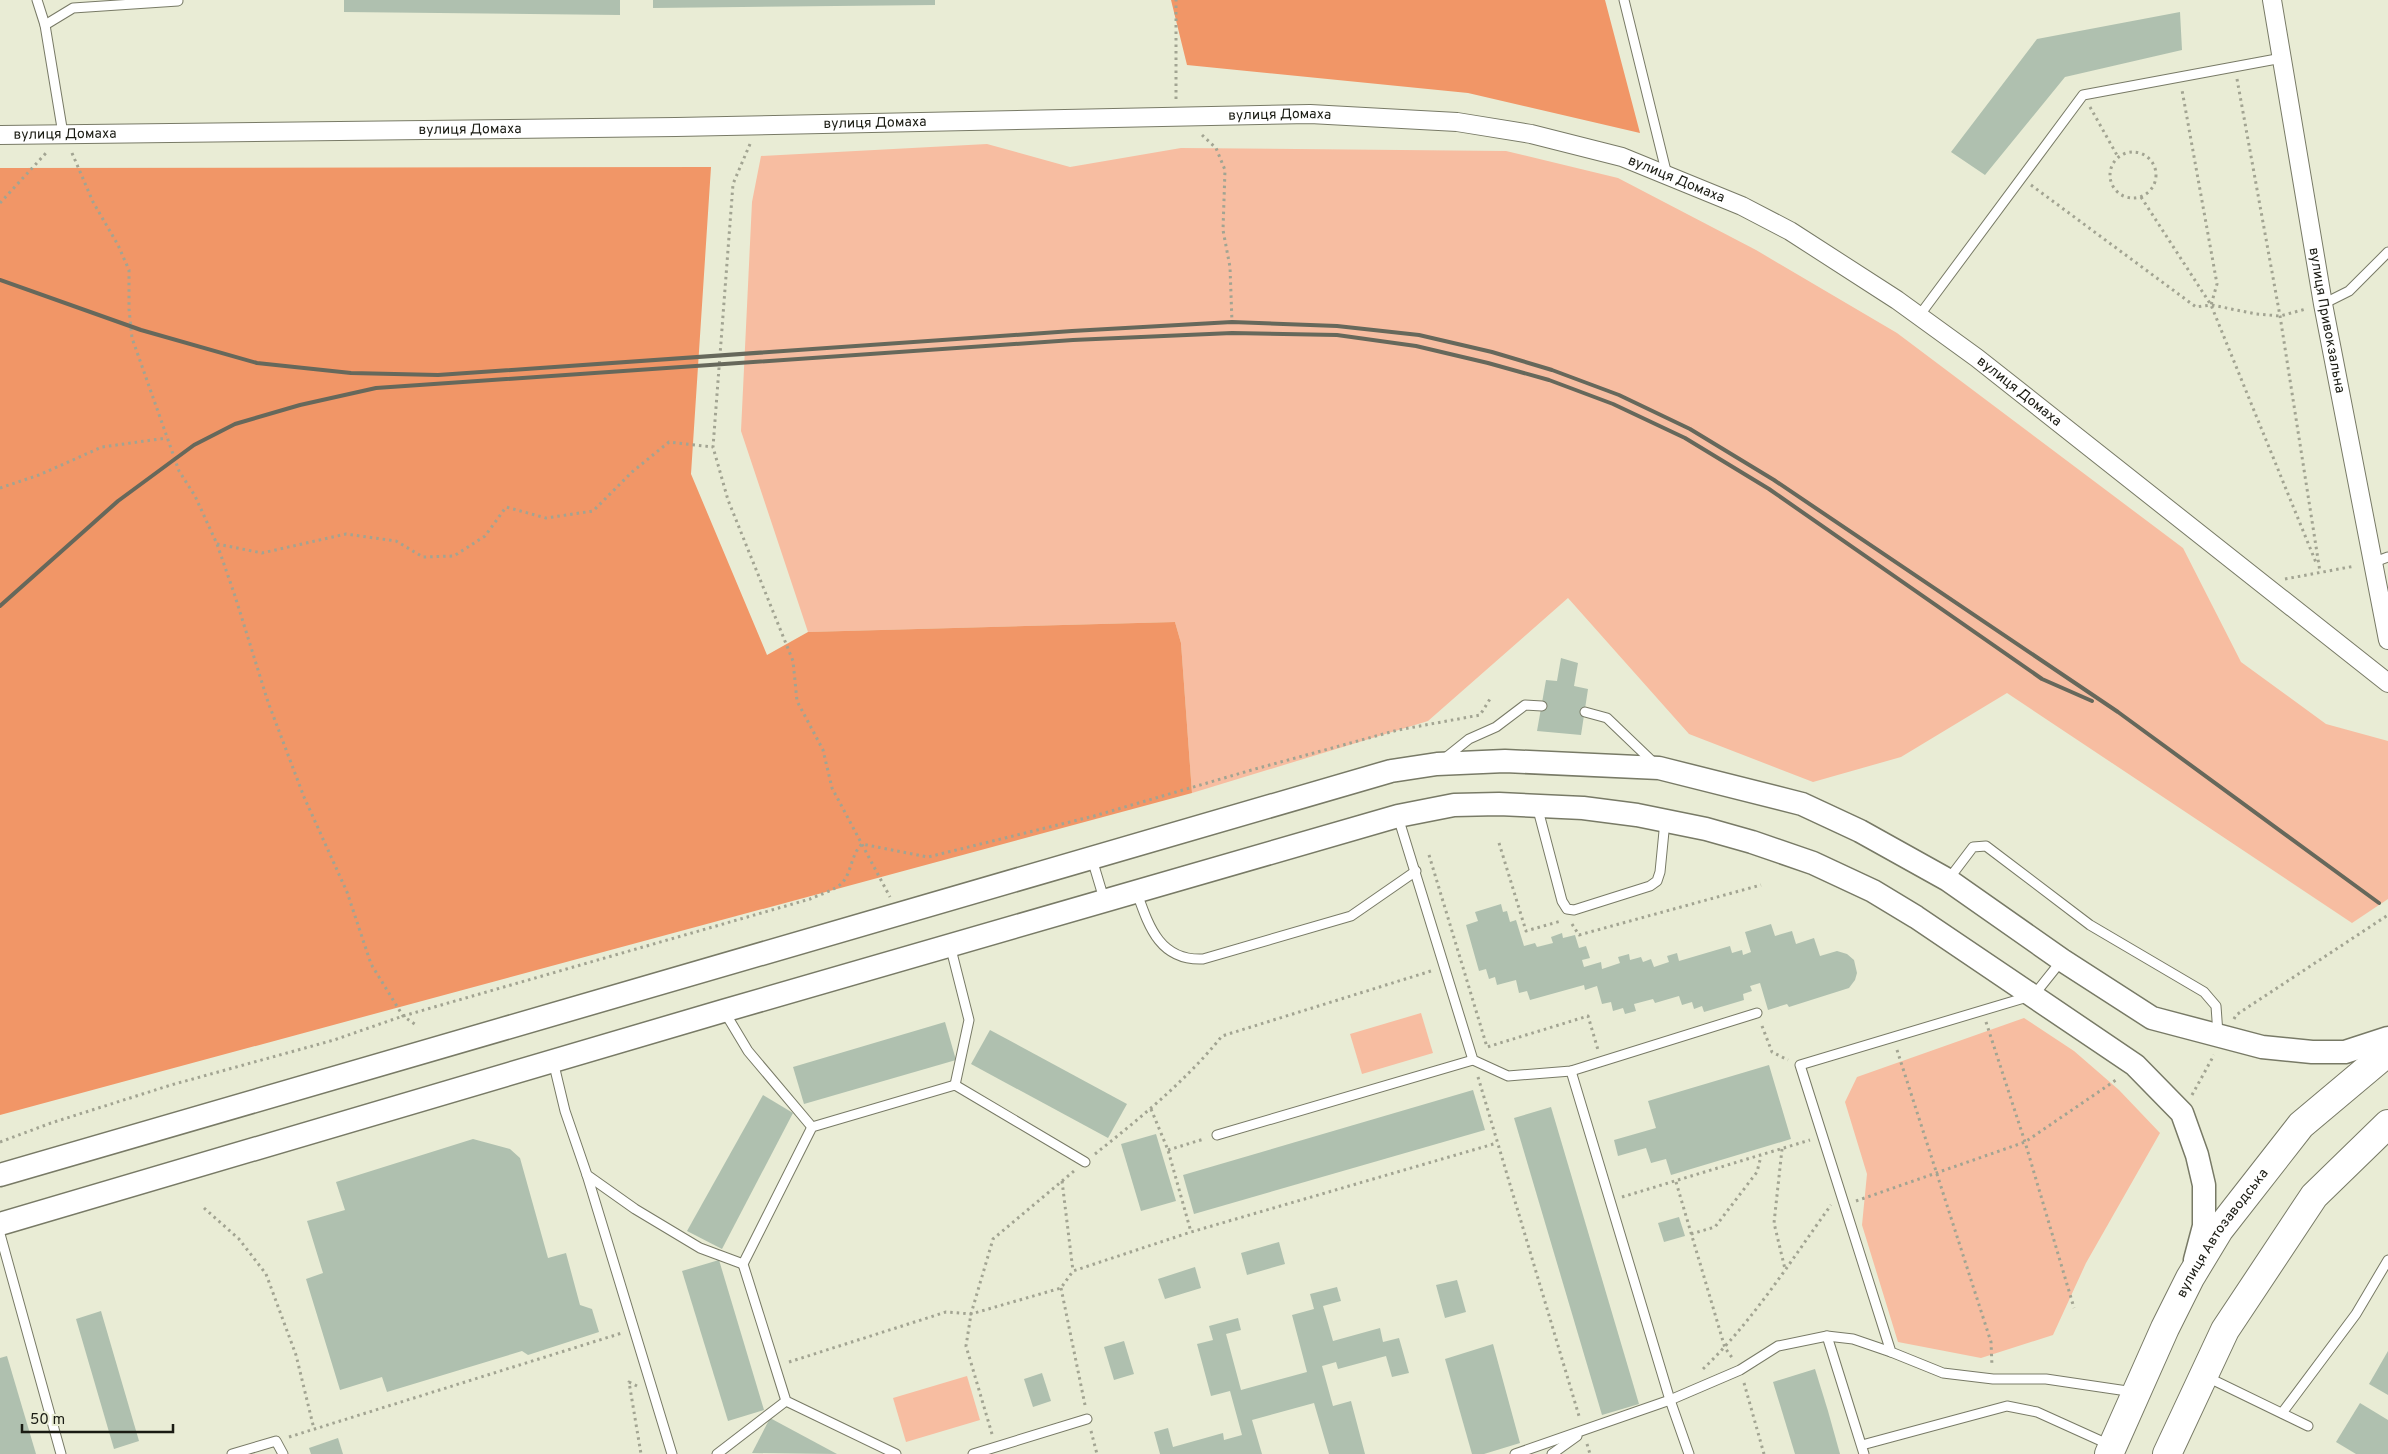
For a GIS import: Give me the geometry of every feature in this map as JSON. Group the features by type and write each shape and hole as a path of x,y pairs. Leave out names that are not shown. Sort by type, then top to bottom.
{"main road":[{"name":"вулиця Автозаводська","path":"2111,1450 2190,1278 2219,1230 2301,1125 2388,1052"},
{"path":"2167,1454 2225,1330 2314,1196 2388,1124"}],"street":[{"name":"вулиця Привокзальна","path":"2272,0 2324,304 2380,560 2388,640"},
{"name":"вулиця Домаха","path":"0,135 759,125 1310,114 1457,122 1531,134 1622,157 1742,206 1790,232 1919,316 1977,358 2388,683"},
{"path":"0,1175 1391,771 1437,764 1505,760 1659,768 1802,804 1860,831 1948,880 2062,960 2152,1018 2262,1047 2312,1052 2346,1052 2388,1038"},
{"path":"0,1224 723,1011 1398,816 1454,805 1499,804 1584,808 1664,821 1706,829 1813,863 1873,891 2034,994 2134,1065 2182,1113 2198,1155 2204,1185 2204,1226 2190,1278"}],"lane":[{"path":"37,0 45,25 63,134"},
{"path":"1624,0 1667,176"},
{"path":"45,25 73,8 178,1"},
{"path":"1919,316 2083,95 2282,58"},
{"path":"2324,304 2349,292 2388,252"},
{"path":"1437,764 1469,740 1496,726 1525,705 1542,706"},
{"path":"1585,712 1607,718 1659,768"},
{"path":"1537,806 1562,901 1566,909 1574,910 1650,886 1657,881 1664,821"},
{"path":"1398,816 1473,1060"},
{"path":"1948,880 1973,847 1986,846 2090,925 2204,992 2216,1006 2222,1036"},
{"path":"1092,859 1105,900"},
{"path":"1137,892 1146,920 1156,939 1168,950 1192,960 1204,959 1351,916 1416,871"},
{"path":"950,945 969,1020 956,1085"},
{"path":"1891,1352 1800,1065 2034,994 2062,960"},
{"path":"723,1011 748,1051 812,1128"},
{"path":"1216,1136 1473,1060 1508,1076 1571,1071 1757,1013"},
{"path":"553,1061 566,1111 672,1454"},
{"path":"1571,1071 1670,1400 1689,1454"},
{"path":"896,1454 786,1401 743,1264 812,1128 956,1085 1084,1162"},
{"path":"587,1175 635,1209 700,1248 743,1264"},
{"path":"0,1234 61,1454"},
{"path":"2282,1413 2356,1314 2388,1260"},
{"path":"1515,1454 1670,1400 1740,1370 1778,1346 1827,1336 1853,1339 1943,1373 1993,1379 2046,1379 2137,1392"},
{"path":"1827,1336 1863,1450 2006,1406 2037,1412 2111,1450"},
{"path":"2204,1376 2308,1426"},
{"path":"717,1454 786,1401"},
{"path":"973,1454 1087,1419"},
{"path":"1552,1454 1583,1431"},
{"path":"232,1454 276,1441 283,1454"}],"path":[{"path":"1176,0 1176,116 1216,148 1225,170 1223,230 1230,267 1232,322"},
{"path":"2235,66 2280,316 2320,572"},
{"path":"2180,77 2217,284 2211,305"},
{"path":"2083,95 2118,157"},
{"path":"759,125 734,184 713,447 728,500 793,661 798,701 823,750 832,788 900,915"},
{"path":"0,203 63,134 93,202 118,245 129,270 129,309 132,338 179,471 195,496 217,544 268,702 304,797 347,892 371,964 403,1016 416,1025"},
{"path":"2131,152 2139,153 2152,162 2156,179 2148,193 2141,197 2125,198 2113,188 2109,180 2110,171 2118,157 2131,152"},
{"path":"2022,178 2196,307 2211,305 2256,314 2280,316 2324,304"},
{"path":"2141,197 2211,305 2320,572"},
{"path":"0,488 39,475 102,447 167,438"},
{"path":"217,544 262,553 346,534 396,541 423,557 454,556 485,536 506,507 546,518 593,511 632,472 669,442 713,447"},
{"path":"2262,583 2380,560"},
{"path":"862,844 928,857 973,847 1094,816 1398,730 1480,715 1490,699"},
{"path":"0,1142 51,1123 170,1085 334,1040 403,1016 810,899 841,884 851,866 856,849 862,844"},
{"path":"1428,855 1487,1047 1588,1016 1601,1062"},
{"path":"2182,1113 2222,1036 2236,1015 2388,915"},
{"path":"996,1447 966,1346 971,1314 993,1238 1151,1109 1200,1063 1222,1036 1444,967"},
{"path":"1983,1010 2025,1142 2074,1308"},
{"path":"1757,1013 1772,1052 1800,1065"},
{"path":"1893,1037 1991,1342 1993,1379"},
{"path":"1473,1060 1590,1454"},
{"path":"1697,1374 1725,1348 1752,1316 1840,1190 1858,1202 2025,1142 2116,1080"},
{"path":"1151,1109 1168,1150 1191,1232"},
{"path":"1168,1150 1216,1136"},
{"path":"1610,1200 1676,1182 1823,1136"},
{"path":"775,1366 946,1312 971,1314 1061,1288 1073,1271 1191,1232 1497,1143"},
{"path":"1782,1149 1774,1223 1785,1269"},
{"path":"1691,1234 1715,1227 1757,1172 1761,1155"},
{"path":"1062,1181 1073,1271"},
{"path":"1676,1182 1725,1348 1740,1370 1764,1454"},
{"path":"204,1208 238,1239 266,1274 296,1355 314,1429"},
{"path":"1061,1288 1087,1419 1097,1454"},
{"path":"276,1441 634,1329"},
{"path":"641,1454 629,1382 653,1392"}],"shaded area":[{"path":"1171,0 1605,0 1640,133 1468,93 1187,65"},
{"path":"987,144 1070,167 1181,148 1506,151 1618,178 1756,250 1897,333 2183,548 2241,662 2326,724 2388,741 2388,899 2352,923 2007,693 1901,757 1813,782 1689,734 1568,598 1428,721 1192,793 1181,643 1175,622 808,632 741,431 752,202 761,156"},
{"path":"711,167 691,474 767,655 808,632 1175,622 1181,643 1192,793 0,1115 0,168"},
{"path":"1421,1013 1433,1053 1362,1074 1350,1034"},
{"path":"2024,1018 2074,1051 2119,1090 2160,1133 2086,1263 2053,1335 1981,1358 1898,1342 1862,1225 1867,1174 1845,1102 1857,1077"},
{"path":"967,1376 980,1420 906,1442 893,1398"}],"building":[{"path":"344,0 620,0 620,15 344,12"},
{"path":"653,0 935,0 935,5 653,8"},
{"path":"2180,12 2182,50 2065,77 1985,175 1951,152 2037,39"},
{"path":"1561,658 1578,663 1574,686 1588,689 1581,735 1537,731 1546,680 1557,681"},
{"path":"1501,904 1503,912 1507,911 1510,922 1516,920 1524,946 1535,943 1537,947 1553,943 1551,937 1562,933 1563,938 1575,935 1579,948 1586,946 1590,958 1582,960 1584,967 1601,962 1602,969 1620,963 1618,957 1629,954 1630,960 1641,957 1643,962 1651,959 1654,967 1669,962 1667,956 1677,953 1679,961 1730,946 1732,953 1742,950 1743,955 1751,952 1745,932 1771,924 1775,936 1792,931 1796,944 1814,938 1820,956 1837,951 1847,954 1854,960 1857,973 1855,980 1849,988 1789,1007 1787,1004 1768,1010 1760,983 1750,986 1752,991 1743,994 1744,1000 1704,1012 1702,1006 1694,1009 1692,1002 1682,1005 1679,996 1655,1003 1653,999 1634,1004 1636,1011 1625,1014 1623,1008 1613,1011 1611,1002 1602,1004 1597,986 1585,990 1584,985 1530,1000 1527,991 1519,993 1516,980 1497,985 1495,977 1489,979 1486,969 1479,971 1466,925 1478,921 1475,912"},
{"path":"945,1022 956,1060 804,1104 793,1067"},
{"path":"990,1030 1127,1104 1108,1138 971,1064"},
{"path":"1769,1065 1791,1139 1671,1175 1666,1159 1651,1163 1646,1148 1618,1156 1614,1140 1656,1128 1648,1101"},
{"path":"1473,1090 1485,1130 1194,1214 1183,1175"},
{"path":"763,1095 793,1113 722,1249 687,1231"},
{"path":"1551,1107 1639,1404 1602,1415 1514,1118"},
{"path":"1156,1134 1176,1201 1141,1211 1121,1144"},
{"path":"473,1139 510,1149 520,1158 548,1258 566,1253 580,1305 592,1309 599,1332 528,1355 522,1351 387,1392 382,1377 340,1390 306,1279 323,1273 307,1221 345,1210 336,1182"},
{"path":"1679,1217 1685,1236 1664,1242 1658,1223"},
{"path":"1279,1242 1285,1264 1247,1275 1241,1253"},
{"path":"719,1260 764,1410 728,1421 682,1271"},
{"path":"1195,1267 1201,1288 1165,1299 1158,1279"},
{"path":"1457,1280 1466,1312 1445,1318 1436,1285"},
{"path":"1337,1287 1341,1301 1323,1306 1333,1341 1380,1328 1383,1342 1399,1338 1409,1373 1392,1377 1386,1356 1338,1369 1336,1362 1322,1366 1333,1406 1351,1401 1365,1454 1329,1454 1314,1403 1252,1420 1262,1454 1160,1454 1154,1432 1168,1428 1173,1447 1223,1433 1224,1440 1242,1435 1230,1391 1211,1396 1197,1344 1213,1340 1209,1326 1238,1318 1241,1330 1226,1334 1241,1390 1307,1372 1292,1315 1314,1309 1310,1294"},
{"path":"101,1311 139,1441 114,1449 76,1319"},
{"path":"1124,1341 1134,1374 1114,1380 1104,1347"},
{"path":"1493,1344 1520,1443 1484,1454 1472,1454 1445,1359"},
{"path":"2388,1351 2388,1395 2369,1384"},
{"path":"7,1356 36,1454 0,1454 0,1358"},
{"path":"1815,1369 1840,1454 1795,1454 1773,1382"},
{"path":"1042,1373 1051,1401 1033,1407 1024,1379"},
{"path":"2360,1403 2388,1420 2388,1454 2356,1454 2336,1442"},
{"path":"770,1418 837,1454 752,1453"},
{"path":"338,1438 343,1454 311,1454 309,1448"}],"railway":[{"path":"0,280 141,330 257,363 351,373 438,375 1072,331 1232,322 1337,326 1419,335 1492,352 1552,370 1619,395 1690,429 1774,480 2118,712 2379,903"},
{"path":"0,606 118,501 194,445 235,424 300,405 376,388 1073,340 1232,333 1337,335 1416,346 1549,380 1613,404 1685,438 1769,489 2042,679 2092,701"}]}
